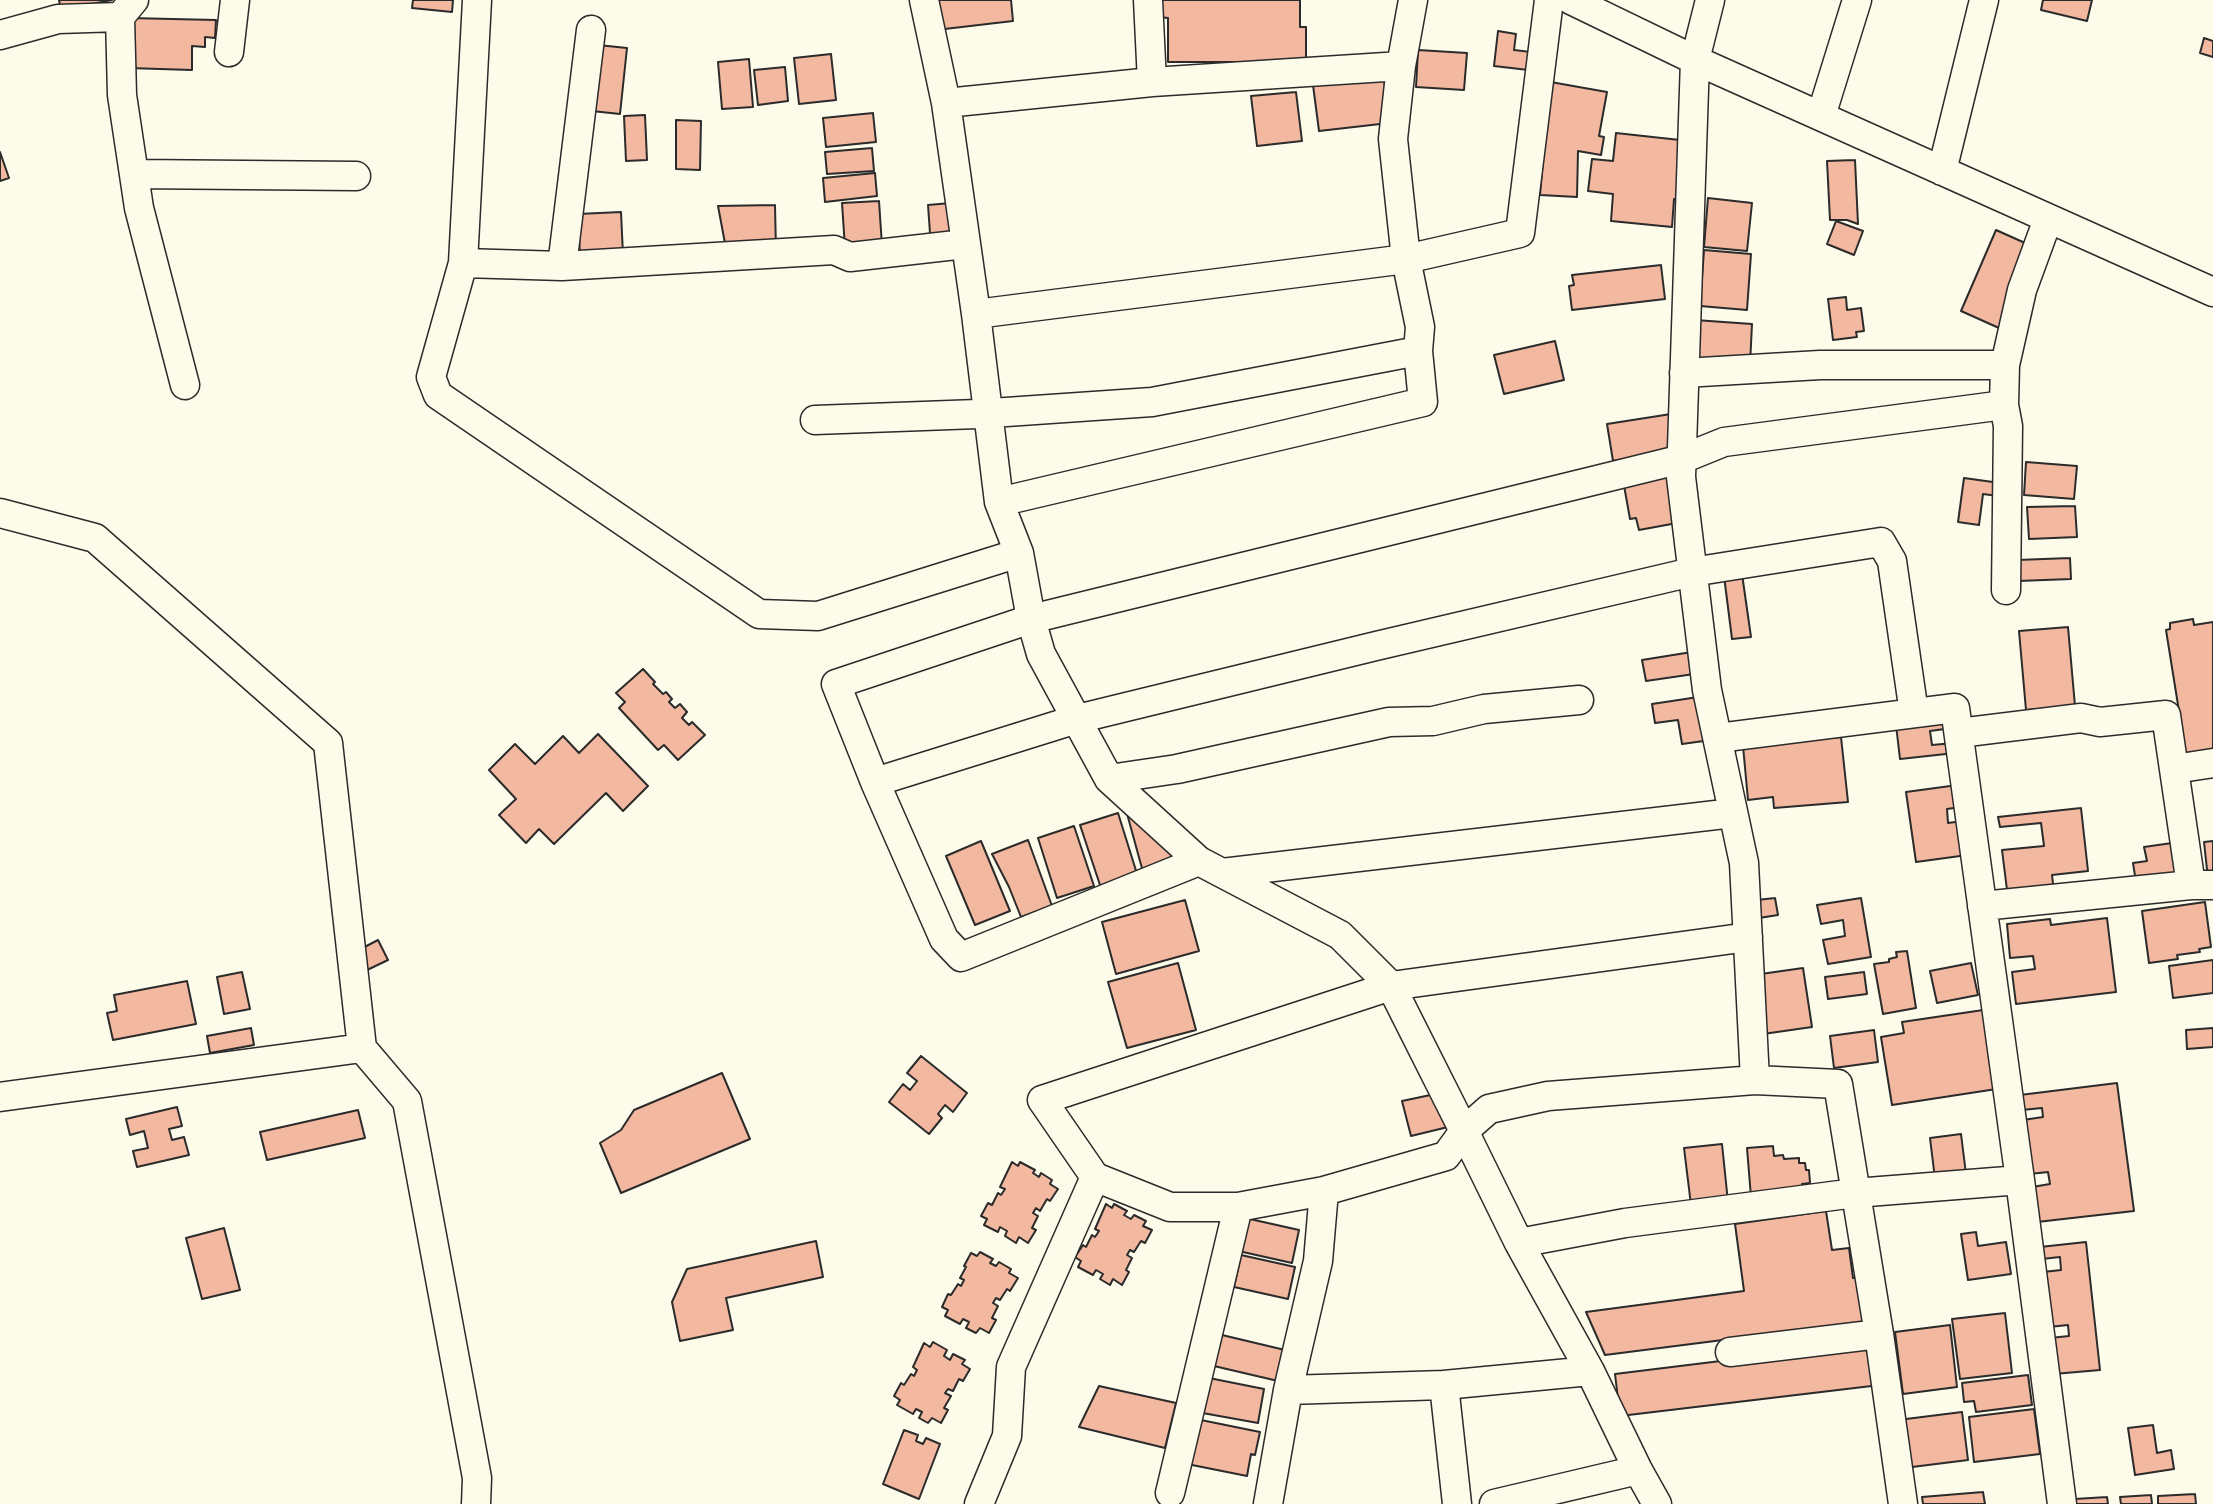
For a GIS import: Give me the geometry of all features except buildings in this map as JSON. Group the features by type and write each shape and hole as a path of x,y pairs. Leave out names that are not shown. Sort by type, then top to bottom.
{"street":[{"path":"229,52 235,0"},
{"path":"477,0 463,263 431,377 438,395 759,614 818,616 1019,553"},
{"path":"924,0 946,103 999,502 1019,553 1031,618 1041,654 1109,779 1211,867 1340,934 1391,985 1519,1243 1590,1371 1657,1504"},
{"path":"1148,0 1152,82"},
{"path":"999,502 1423,402 1418,351 1420,327 1406,258 1393,139 1401,66 1413,0"},
{"path":"976,314 1406,258 1520,233 1549,0"},
{"path":"1571,0 1695,60 2213,292"},
{"path":"1710,0 1695,60 1681,477 1707,690 1744,863 1755,1080"},
{"path":"1821,116 1857,0"},
{"path":"1942,171 1984,0"},
{"path":"0,35 55,10 127,8 122,95 139,208 185,385"},
{"path":"562,266 591,30"},
{"path":"946,103 1152,82 1401,66"},
{"path":"134,174 356,176"},
{"path":"2006,590 2008,426 2004,405 2005,365 2022,290 2048,219"},
{"path":"463,263 562,266 834,250 850,257 965,244"},
{"path":"815,421 1152,402 1418,351"},
{"path":"1685,373 1820,365 2005,365"},
{"path":"1734,813 1211,867 961,957 944,939 875,782 836,684 1031,618 1682,459 1724,442 2004,405"},
{"path":"0,513 95,538 328,743 362,1048 407,1101 477,1478 477,1504"},
{"path":"875,782 1077,719 1376,646 1692,572 1881,542 1892,561 1914,713"},
{"path":"1109,779 1177,769 1389,722 1433,721 1484,709 1579,699"},
{"path":"1717,738 1955,708 2062,1504"},
{"path":"1959,733 2081,719 2100,722 2166,715 2174,769 2202,885 1982,906"},
{"path":"2174,769 2213,763"},
{"path":"1748,937 1391,985 1042,1100 1095,1177 1170,1207 1238,1207 1324,1191 1446,1156 1464,1131 1489,1109 1548,1096 1755,1080 1838,1084 1879,1334 1903,1504"},
{"path":"0,1097 362,1048"},
{"path":"979,1504 1007,1436 1012,1367 1095,1177"},
{"path":"1519,1243 1625,1223 1855,1193 2020,1180"},
{"path":"1268,1504 1289,1390 1318,1261 1324,1191"},
{"path":"1170,1493 1238,1207"},
{"path":"1730,1352 1879,1334"},
{"path":"1289,1390 1444,1385 1590,1371"},
{"path":"1444,1385 1457,1504"},
{"path":"1494,1504 1638,1470"}]}
